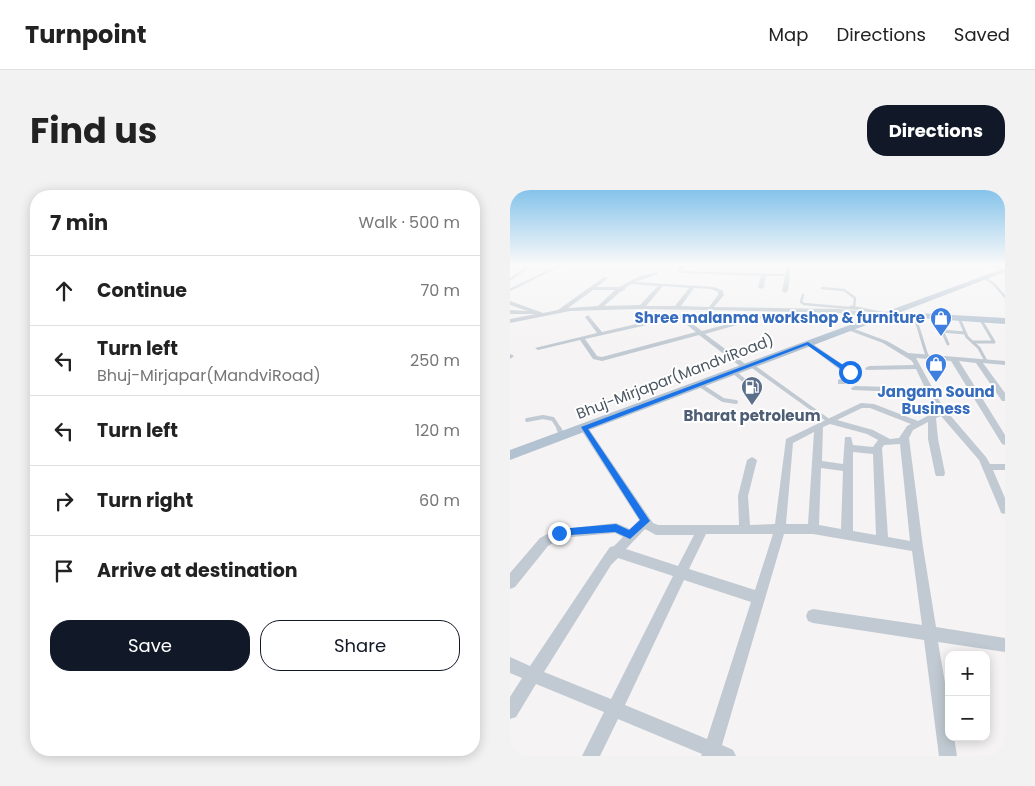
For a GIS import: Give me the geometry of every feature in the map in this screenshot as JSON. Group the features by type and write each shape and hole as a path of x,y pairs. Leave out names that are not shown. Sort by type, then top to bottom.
{"main road":[{"path":"890,314 951,291"},
{"name":"Bhuj-Mirjapar(MandviRoad)","path":"510,455 849,328 919,306 952,291"},
{"path":"919,306 917,309 920,312 934,316"},
{"path":"890,314 1005,321"},
{"path":"890,314 915,317 934,316"}],"street":[{"path":"561,310 587,291"},
{"path":"600,308 607,299 619,291"},
{"path":"642,307 658,291"},
{"path":"676,309 689,291"},
{"path":"709,310 721,295 720,291"},
{"path":"510,303 542,314"},
{"path":"510,312 520,305"},
{"path":"510,321 561,310 642,307 709,310 840,311 890,314"},
{"path":"510,312 542,314"},
{"path":"538,348 676,316 682,317 743,368"},
{"path":"581,338 595,358 602,360 765,316"},
{"path":"588,317 600,333"},
{"path":"849,328 879,339 915,360 931,391 937,415 933,439 940,473"},
{"path":"808,343 852,374 851,378 841,382"},
{"path":"906,354 1005,363"},
{"path":"953,358 1005,442"},
{"path":"982,361 1005,398"},
{"path":"869,368 919,367"},
{"path":"856,388 931,391"},
{"path":"510,666 615,709 716,754 780,529 788,443 792,438 864,405 918,424"},
{"path":"937,415 906,431 904,441 917,547 948,756"},
{"path":"937,415 978,452 1005,510"},
{"path":"824,423 870,432 886,440 904,441"},
{"path":"813,530 816,464 824,423"},
{"path":"584,428 645,521 656,530 813,530 917,547"},
{"path":"882,541 877,451 881,442 886,440"},
{"path":"847,535 848,444 877,451"},
{"path":"745,529 743,496 752,460"},
{"path":"816,464 848,468"},
{"path":"986,467 1005,467"},
{"path":"510,710 614,551 645,521"},
{"path":"510,583 544,542 559,533 616,528 630,535"},
{"path":"591,756 702,530"},
{"path":"614,551 759,598"},
{"path":"813,616 1005,645"}],"lane":[{"path":"848,291 855,298 854,307"},
{"path":"803,295 802,304 854,307 890,314"},
{"path":"934,316 948,344"},
{"path":"915,317 927,356"},
{"path":"959,318 965,333 980,348 982,361"},
{"path":"973,342 994,342 981,320"},
{"path":"942,331 965,333"},
{"path":"743,368 754,389 749,397"},
{"path":"743,368 824,423"},
{"path":"700,385 722,400 736,402"},
{"path":"527,420 543,417 553,419 563,436"}],"place":[{"name":"Shree malanma workshop & furniture","path":"941,337"},
{"name":"Jangam Sound Business","path":"936,383"},
{"name":"Bharat petroleum","path":"752,406"}],"route":[{"path":"559,533 616,528 630,535 645,521 584,428 808,343 850,372"}]}
